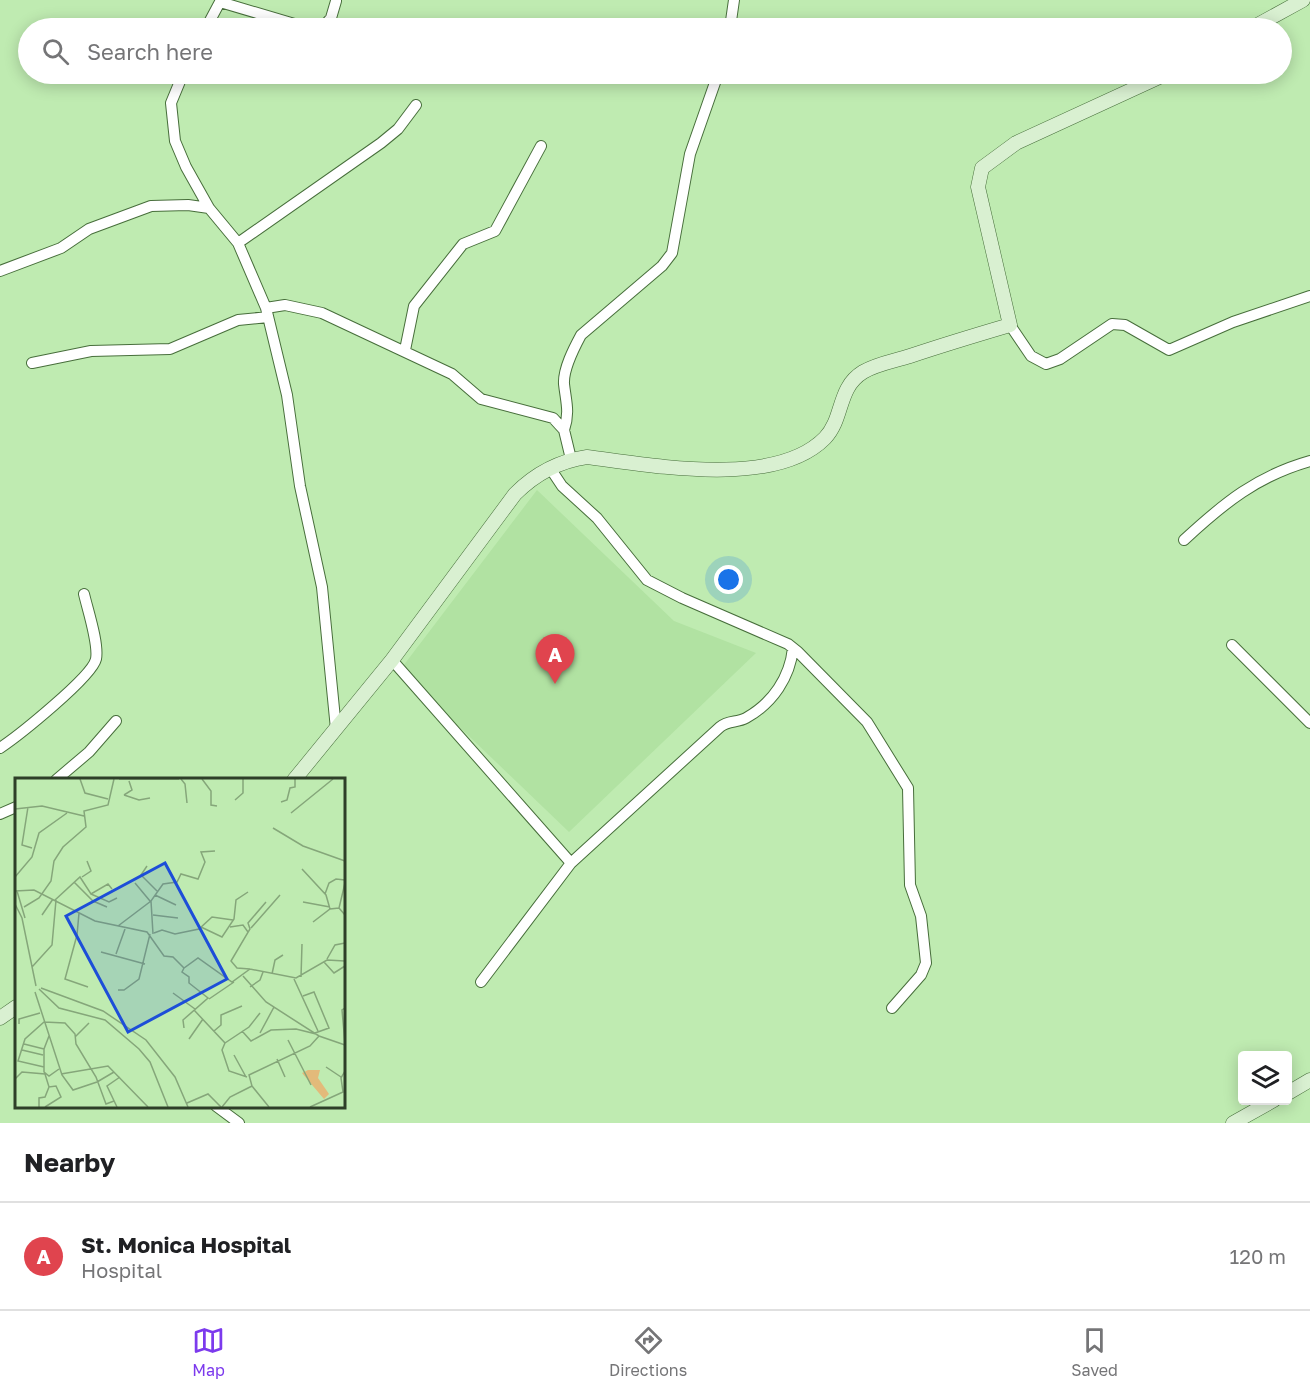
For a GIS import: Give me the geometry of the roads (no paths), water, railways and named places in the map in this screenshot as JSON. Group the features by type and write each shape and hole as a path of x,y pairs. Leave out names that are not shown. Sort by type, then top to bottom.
{"street":[{"path":"731,18 734,0"},
{"path":"1270,18 1303,0"},
{"path":"211,18 220,1 275,18"},
{"path":"331,18 336,1"},
{"path":"179,84 171,103 175,141 209,208 238,243 267,313 287,394 300,486 322,587 336,729"},
{"path":"571,459 564,430 569,411 565,376 578,341 662,266 672,253 690,154 714,84"},
{"path":"1144,84 1016,143 982,168 978,187 1010,325 1031,356 1046,364 1060,359 1112,324 1125,325 1159,347 1169,350 1233,322 1310,296"},
{"path":"238,243 381,143 398,129 416,105"},
{"path":"405,350 414,306 463,244 495,231 541,146"},
{"path":"0,271 62,248 89,229 151,206 188,205 209,208"},
{"path":"32,363 91,351 170,349 238,320 267,313 285,305 322,313 405,350 452,374 481,399 541,413 552,418 564,430"},
{"path":"296,778 392,660 515,494 527,482 571,459 587,457 701,470 740,470 775,463 813,448 826,436 832,427 843,394 861,373 1010,325"},
{"path":"1184,540 1235,496 1258,481 1310,461"},
{"path":"550,468 562,486 597,518 647,580 793,648 861,715 908,788 910,885 921,916 926,963 921,975 892,1008"},
{"path":"0,748 44,713 86,675 93,665 95,651 84,594"},
{"path":"1232,645 1310,723"},
{"path":"481,982 571,863 720,727 730,721 748,717 778,689 787,676 793,648"},
{"path":"392,660 571,863"},
{"path":"58,778 89,752 116,722"},
{"path":"0,814 15,807"},
{"path":"0,1017 15,1008"},
{"path":"1292,1090 1310,1080"},
{"path":"1233,1123 1267,1105"},
{"path":"217,1108 239,1123"}],"place":[{"name":"St. Monica Hospital","path":"555,684"}]}
